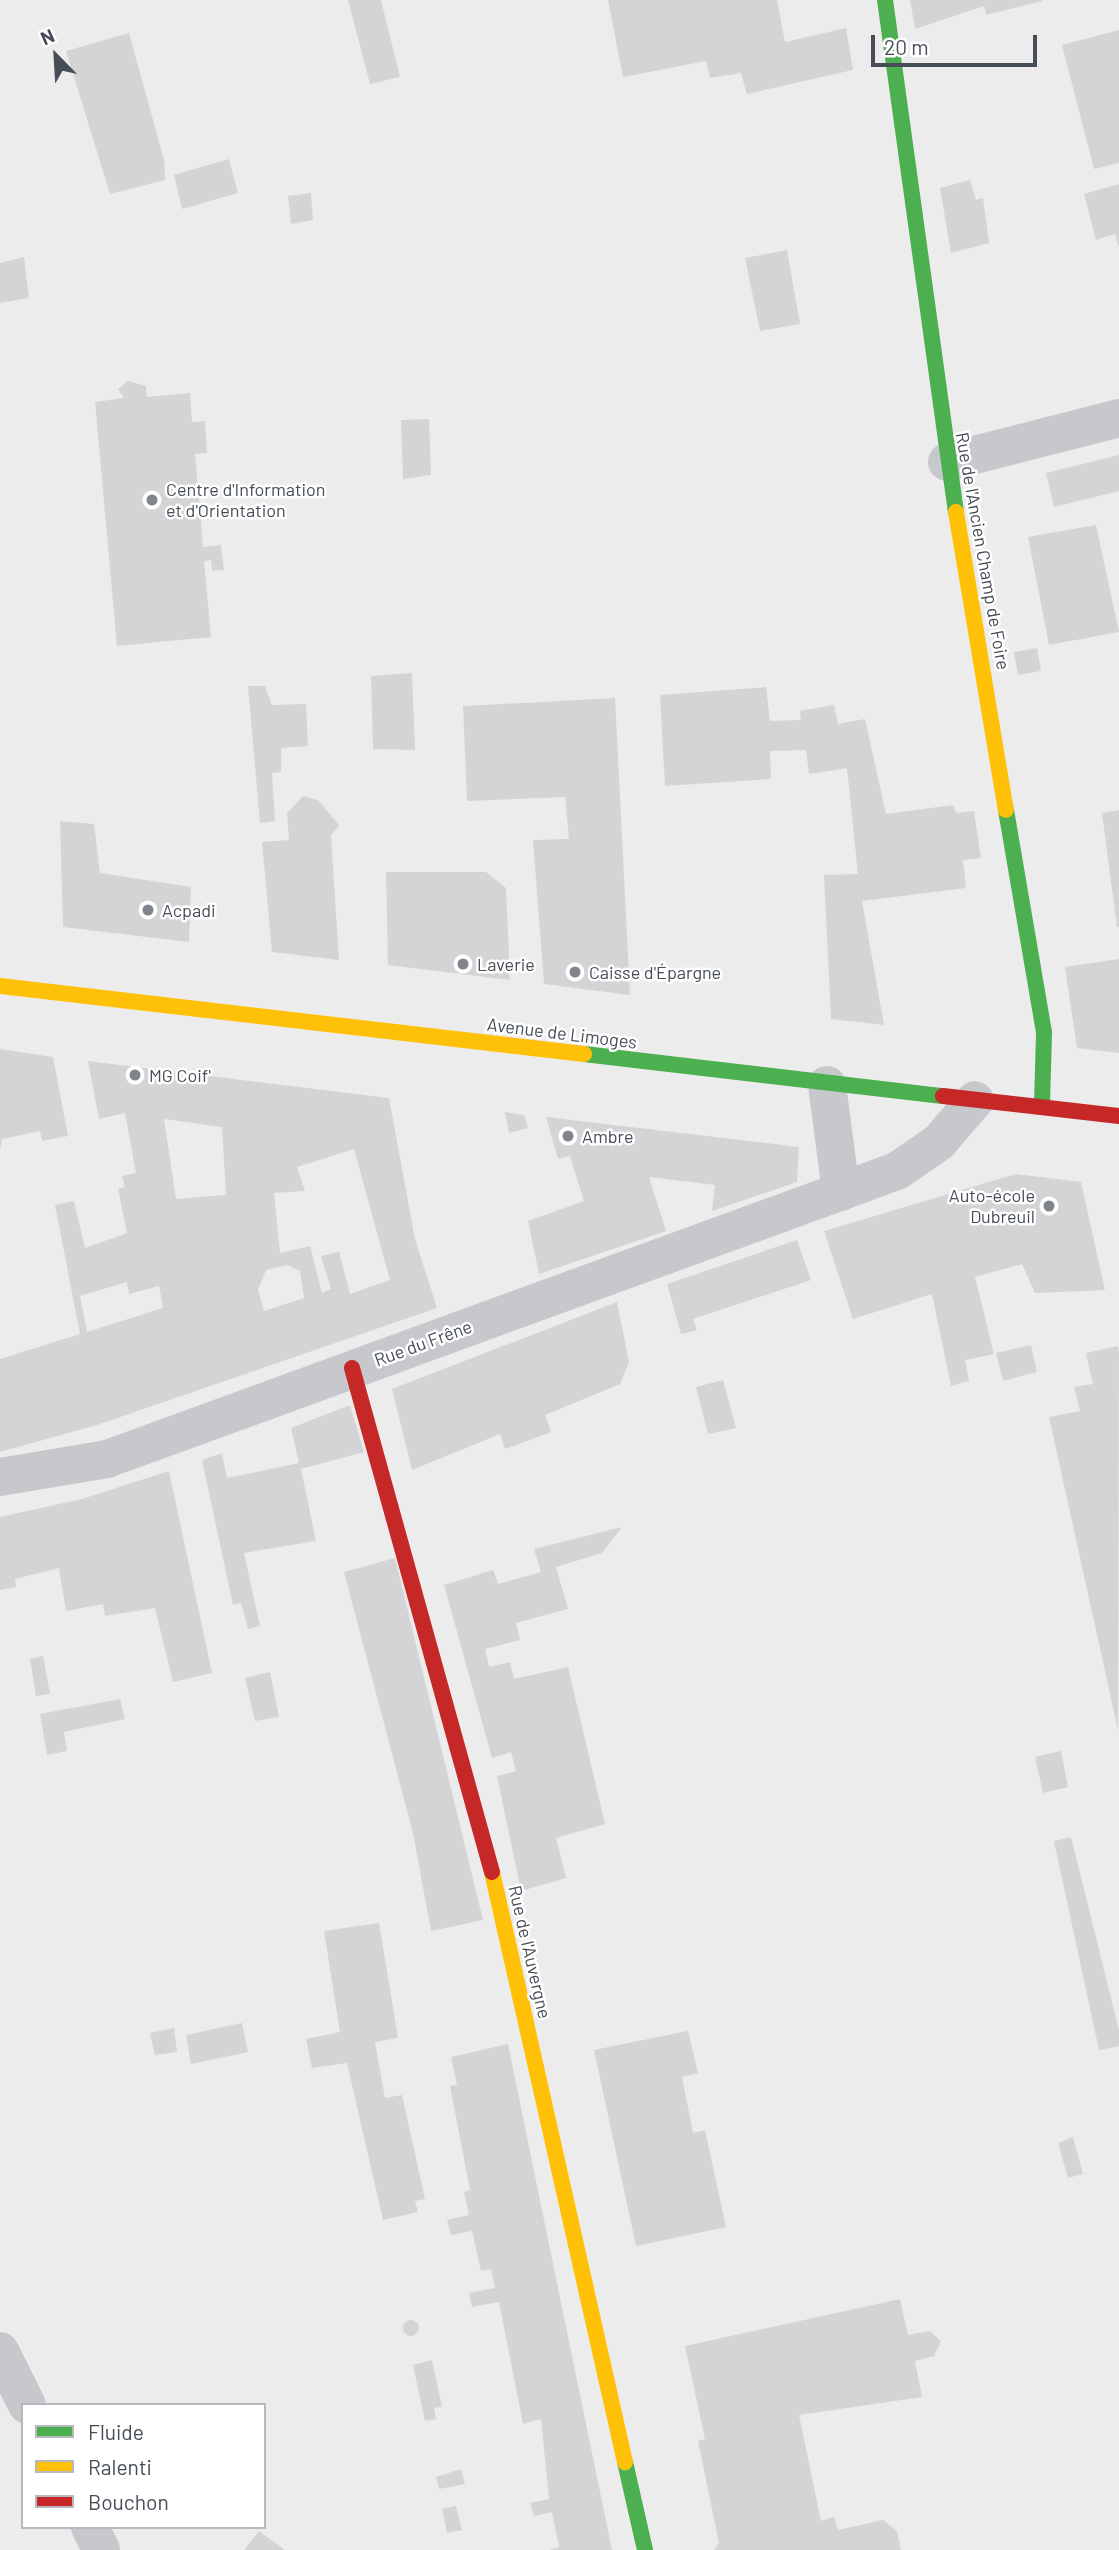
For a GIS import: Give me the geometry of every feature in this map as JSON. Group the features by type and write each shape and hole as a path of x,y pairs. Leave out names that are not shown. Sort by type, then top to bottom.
{"street":[{"name":"Rue de l'Ancien Champ de Foire","path":"885,0 947,462 1044,1033 1042,1107"},
{"path":"947,462 1119,418"},
{"name":"Avenue de Limoges","path":"0,986 827,1084 1119,1115"},
{"path":"827,1084 841,1192"},
{"name":"Rue du Frêne","path":"0,1477 107,1459 841,1192 908,1164 939,1142 975,1100"},
{"name":"Rue de l'Auvergne","path":"352,1368 477,1804 645,2550"},
{"path":"0,2351 26,2403"},
{"path":"91,2529 101,2550"}],"building":[{"path":"348,0 381,0 400,77 370,84"},
{"path":"608,0 777,0 785,42 846,28 853,70 747,94 741,73 710,78 706,61 623,77"},
{"path":"910,0 1042,1 986,15 984,6 915,29"},
{"path":"1119,30 1119,163 1094,169 1062,45"},
{"path":"129,33 164,160 165,180 110,194 66,51"},
{"path":"229,159 238,193 182,209 174,175"},
{"path":"970,180 976,200 983,198 989,243 951,253 940,188"},
{"path":"1119,184 1118,245 1115,234 1096,240 1084,194"},
{"path":"311,193 313,220 291,224 288,196"},
{"path":"787,250 800,324 760,331 745,258"},
{"path":"24,257 29,298 0,303 0,263"},
{"name":"Centre d'Information et d'Orientation","path":"128,381 146,386 147,397 190,393 192,422 205,421 207,453 195,454 203,547 221,545 224,570 212,571 211,560 204,561 211,637 117,646 95,402 124,398 118,389"},
{"path":"429,419 431,475 403,479 401,420"},
{"path":"1119,455 1119,491 1054,507 1046,473"},
{"path":"1096,525 1119,632 1049,645 1028,537"},
{"path":"1037,648 1041,671 1018,675 1014,652"},
{"path":"412,673 415,750 373,749 371,676"},
{"path":"248,686 265,686 272,705 306,704 308,746 281,748 281,772 272,773 275,821 260,823"},
{"path":"766,687 770,721 801,720 800,711 834,705 838,724 865,719 886,814 953,805 956,813 974,811 981,858 963,860 966,888 862,901 884,1025 831,1019 824,875 858,874 847,768 809,774 806,750 770,751 771,779 665,786 660,695"},
{"path":"615,698 630,995 544,984 533,840 569,839 565,797 467,801 463,706"},
{"path":"303,796 318,800 339,825 331,836 339,960 272,952 262,842 289,840 287,813"},
{"path":"1119,810 1119,927 1117,927 1102,813"},
{"path":"60,821 94,824 100,873 191,887 189,942 63,927"},
{"path":"386,872 486,872 506,888 510,980 388,965"},
{"path":"1119,959 1119,1053 1077,1048 1065,967"},
{"path":"0,1049 53,1057 68,1136 42,1141 40,1131 2,1139 0,1150"},
{"path":"88,1061 389,1098 415,1239 437,1308 97,1425 0,1452 0,1359 80,1334 55,1205 74,1201 85,1248 127,1233 118,1189 125,1187 122,1176 136,1173 125,1113 99,1119","holes":["164,1119 222,1127 226,1195 176,1199","354,1149 390,1280 350,1294 339,1252 321,1256 331,1289 322,1293 310,1246 280,1253 274,1193 305,1191 297,1167","287,1265 300,1271 304,1298 264,1311 258,1290 266,1270","127,1282 129,1294 159,1286 163,1308 87,1332 80,1296"]},
{"path":"505,1112 524,1115 528,1128 509,1133"},
{"path":"546,1117 799,1147 797,1182 712,1211 715,1185 649,1177 666,1231 539,1274 528,1221 584,1201 570,1156 558,1159"},
{"path":"1016,1174 1081,1182 1105,1290 1035,1293 1022,1264 975,1277 994,1354 965,1360 969,1381 951,1386 932,1294 853,1319 824,1231"},
{"path":"797,1240 811,1280 693,1319 697,1330 681,1334 667,1284"},
{"path":"617,1302 629,1362 620,1384 545,1415 551,1432 505,1449 500,1434 412,1470 392,1389"},
{"path":"1031,1345 1037,1372 1003,1381 996,1353"},
{"path":"1118,1346 1118,1730 1049,1417 1080,1411 1074,1387 1093,1384 1086,1353"},
{"path":"723,1380 736,1428 708,1434 696,1387"},
{"path":"350,1405 364,1452 301,1469 316,1541 244,1553 260,1626 248,1629 241,1603 233,1605 202,1460 222,1453 227,1478 299,1463 291,1428"},
{"path":"169,1471 212,1673 173,1682 155,1608 105,1616 103,1604 66,1611 59,1568 15,1579 16,1587 0,1590 0,1517 82,1499"},
{"path":"622,1527 602,1553 556,1567 568,1609 516,1623 520,1640 485,1649 489,1667 510,1662 514,1679 568,1667 605,1824 556,1838 566,1878 521,1891 497,1776 516,1771 511,1752 492,1758 444,1585 493,1570 498,1584 541,1572 534,1549"},
{"path":"395,1558 483,1920 431,1931 413,1833 344,1572"},
{"path":"43,1656 50,1694 36,1696 30,1659"},
{"path":"270,1672 279,1717 255,1721 245,1678"},
{"path":"120,1699 125,1719 64,1732 67,1751 47,1755 40,1714"},
{"path":"1061,1751 1068,1787 1043,1793 1035,1757"},
{"path":"1071,1837 1119,2030 1119,2046 1099,2050 1054,1841"},
{"path":"379,1923 398,2038 375,2042 385,2098 402,2095 425,2199 415,2201 418,2212 383,2220 347,2063 312,2068 306,2039 340,2032 324,1931"},
{"path":"242,2023 248,2052 191,2064 186,2035"},
{"path":"174,2028 177,2052 155,2055 150,2033"},
{"path":"688,2031 698,2073 682,2077 693,2133 705,2130 726,2227 636,2246 594,2050"},
{"path":"508,2044 612,2550 549,2550 559,2547 552,2512 534,2516 530,2503 549,2499 541,2419 523,2424 499,2302 472,2307 469,2293 495,2288 491,2269 481,2271 472,2231 451,2235 447,2220 469,2215 464,2192 470,2190 450,2086 457,2085 451,2057"},
{"path":"1073,2137 1083,2174 1068,2178 1058,2143"},
{"path":"900,2299 908,2335 930,2331 941,2341 934,2356 915,2361 922,2397 799,2415 821,2521 834,2517 838,2530 883,2520 897,2531 901,2550 714,2550 719,2543 698,2441 705,2439 685,2346"},
{"path":"411,2320 417,2322 417,2334 411,2336 405,2334 403,2328 405,2322"},
{"path":"432,2360 442,2407 434,2408 436,2419 425,2421 413,2365"},
{"path":"461,2469 465,2484 439,2489 436,2477"},
{"path":"456,2506 462,2530 447,2533 442,2509"},
{"path":"259,2531 285,2550 244,2550"}],"traffic: fast":[{"path":"885,0 956,512"},
{"path":"1006,810 1044,1033 1042,1106"},
{"path":"584,1054 943,1096"},
{"path":"625,2462 645,2550"}],"traffic: slow":[{"path":"956,512 1006,810"},
{"path":"0,986 584,1054"},
{"path":"492,1872 625,2462"}],"traffic: jam":[{"path":"943,1096 1119,1116"},
{"path":"352,1368 492,1872"}],"place":[{"name":"Centre d'Information et d'Orientation","path":"152,500"},
{"name":"Acpadi","path":"148,910"},
{"name":"Laverie","path":"463,964"},
{"name":"Caisse d'Épargne","path":"575,972"},
{"name":"MG Coif'","path":"135,1075"},
{"name":"Ambre","path":"568,1136"},
{"name":"Auto-école Dubreuil","path":"1049,1206"}]}
